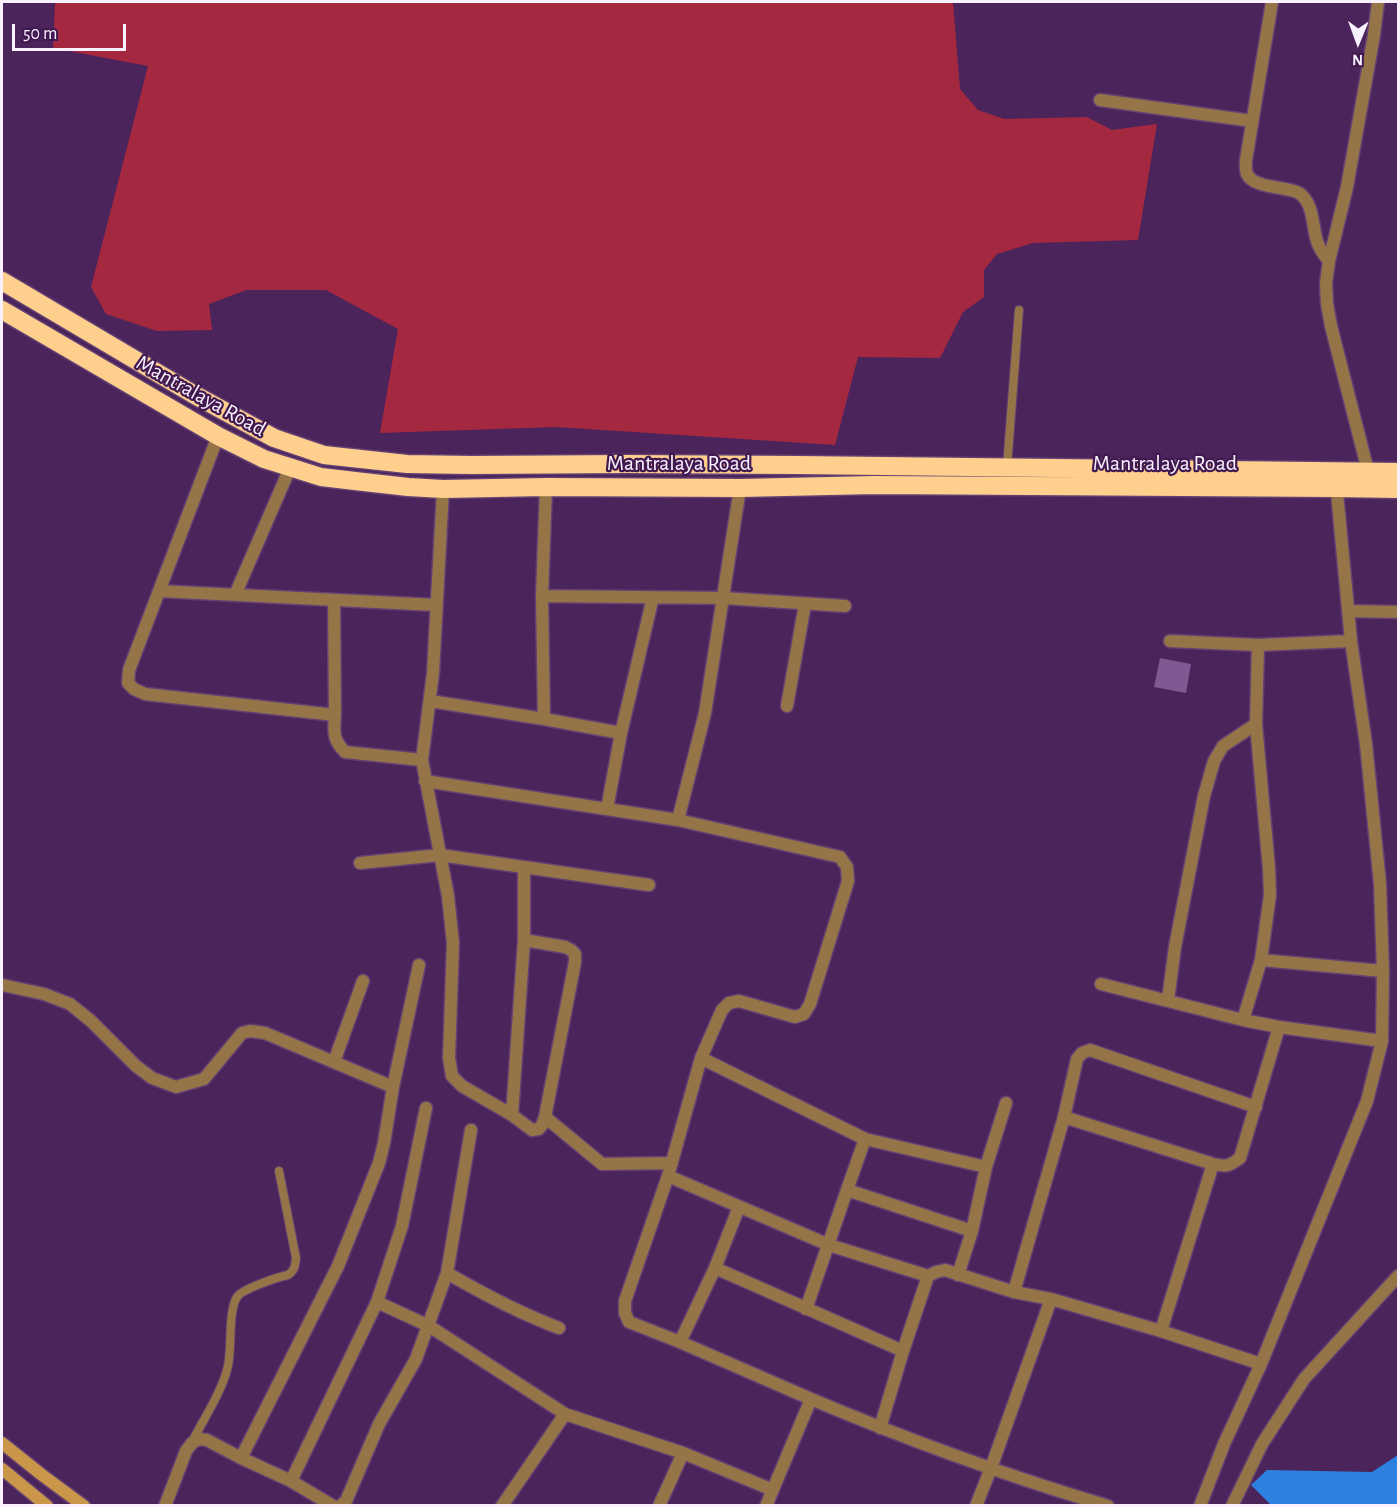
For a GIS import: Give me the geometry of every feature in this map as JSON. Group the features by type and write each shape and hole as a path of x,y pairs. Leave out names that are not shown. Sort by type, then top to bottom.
{"highway":[{"path":"2,281 193,394 274,438 324,455 407,464 1006,467 1335,479 1368,471 1398,472"},
{"name":"Mantralaya Road","path":"2,310 218,436 264,459 321,477 344,480 443,489 740,488 1335,479 1398,489"}],"main road":[{"path":"2,1443 84,1506"},
{"path":"2,1469 47,1506"}],"street":[{"path":"1272,2 1246,160 1246,172 1258,183 1298,192 1305,199 1317,241 1322,253 1329,261"},
{"path":"1368,471 1327,304 1326,283 1347,187 1378,2"},
{"path":"1100,100 1252,121"},
{"path":"218,436 129,670 129,683 145,694 335,715"},
{"path":"236,595 290,468"},
{"path":"1200,1506 1224,1444 1261,1364 1367,1101 1382,1041 1383,971 1380,884 1335,479"},
{"path":"544,719 542,596 546,487"},
{"path":"678,820 705,713 740,488"},
{"path":"443,489 434,673 422,760 448,896 453,943 449,1058 452,1076 462,1086 512,1115 532,1130 539,1129 545,1117 575,954 565,947 524,940"},
{"path":"159,591 436,605"},
{"path":"542,596 724,598 845,606"},
{"path":"607,808 621,733 653,597"},
{"path":"334,600 334,732 338,745 345,752 422,760"},
{"path":"787,706 806,604"},
{"path":"1348,611 1398,612"},
{"path":"1170,641 1258,645 1352,641"},
{"path":"1243,1020 1261,960 1270,895 1256,724 1258,645"},
{"path":"430,701 621,733"},
{"path":"1168,1000 1175,947 1204,796 1214,761 1223,746 1256,724"},
{"path":"425,781 678,820 840,857 847,867 848,881 810,1004 804,1014 795,1017 739,1001 729,1003 722,1010 701,1058 668,1176 625,1301 625,1313 629,1322 880,1428 991,1468 1108,1506"},
{"path":"360,863 440,855 649,885"},
{"path":"512,1115 524,940 524,867"},
{"path":"1261,960 1383,971"},
{"path":"241,1458 338,1266 379,1163 419,965"},
{"path":"333,1062 363,981"},
{"path":"1101,984 1243,1020 1382,1041"},
{"path":"2,985 44,994 70,1004 91,1021 136,1066 152,1078 176,1087 204,1079 242,1033 250,1031 265,1033 393,1087"},
{"path":"1064,1117 1213,1164 1230,1165 1240,1158 1279,1027"},
{"path":"1014,1292 1064,1117 1077,1059 1082,1053 1090,1050 1256,1107"},
{"path":"701,1058 865,1139 986,1167"},
{"path":"958,1275 972,1231 986,1167 1006,1103"},
{"path":"291,1481 377,1302 402,1226 426,1108"},
{"path":"545,1117 602,1164 672,1163"},
{"path":"340,1506 346,1501 379,1424 416,1359 429,1326 447,1274 471,1130"},
{"path":"806,1309 865,1139"},
{"path":"1161,1331 1213,1164"},
{"path":"668,1176 829,1245 928,1276 945,1270 1014,1292 1051,1299 1161,1331 1261,1364"},
{"path":"847,1190 972,1231"},
{"path":"680,1342 715,1268 739,1207"},
{"path":"715,1268 903,1351"},
{"path":"447,1274 496,1301 559,1328"},
{"path":"880,1428 928,1276"},
{"path":"1232,1506 1262,1444 1304,1379 1398,1276"},
{"path":"976,1506 1051,1299"},
{"path":"377,1302 429,1326 565,1414 684,1453 773,1490"},
{"path":"769,1505 773,1490 811,1399"},
{"path":"502,1506 565,1414"},
{"path":"165,1506 186,1451 192,1443 199,1439 207,1440 291,1481 333,1506"},
{"path":"659,1506 684,1453"}],"lane":[{"path":"1006,467 1019,310"},
{"path":"192,1443 228,1366 233,1308 237,1296 243,1291 288,1275 295,1266 296,1258 279,1171"}],"shaded area":[{"path":"55,2 953,2 960,89 978,110 1004,119 1087,117 1112,130 1157,124 1138,240 1033,243 997,254 984,270 984,297 963,312 940,358 858,357 835,445 556,427 380,433 398,329 326,290 246,290 209,304 212,330 157,331 106,314 91,287 148,66 53,48"}],"water":[{"path":"1398,1455 1398,1505 1271,1505 1251,1485 1267,1470 1372,1472"}],"building":[{"path":"1160,658 1191,664 1186,693 1154,687"}]}
